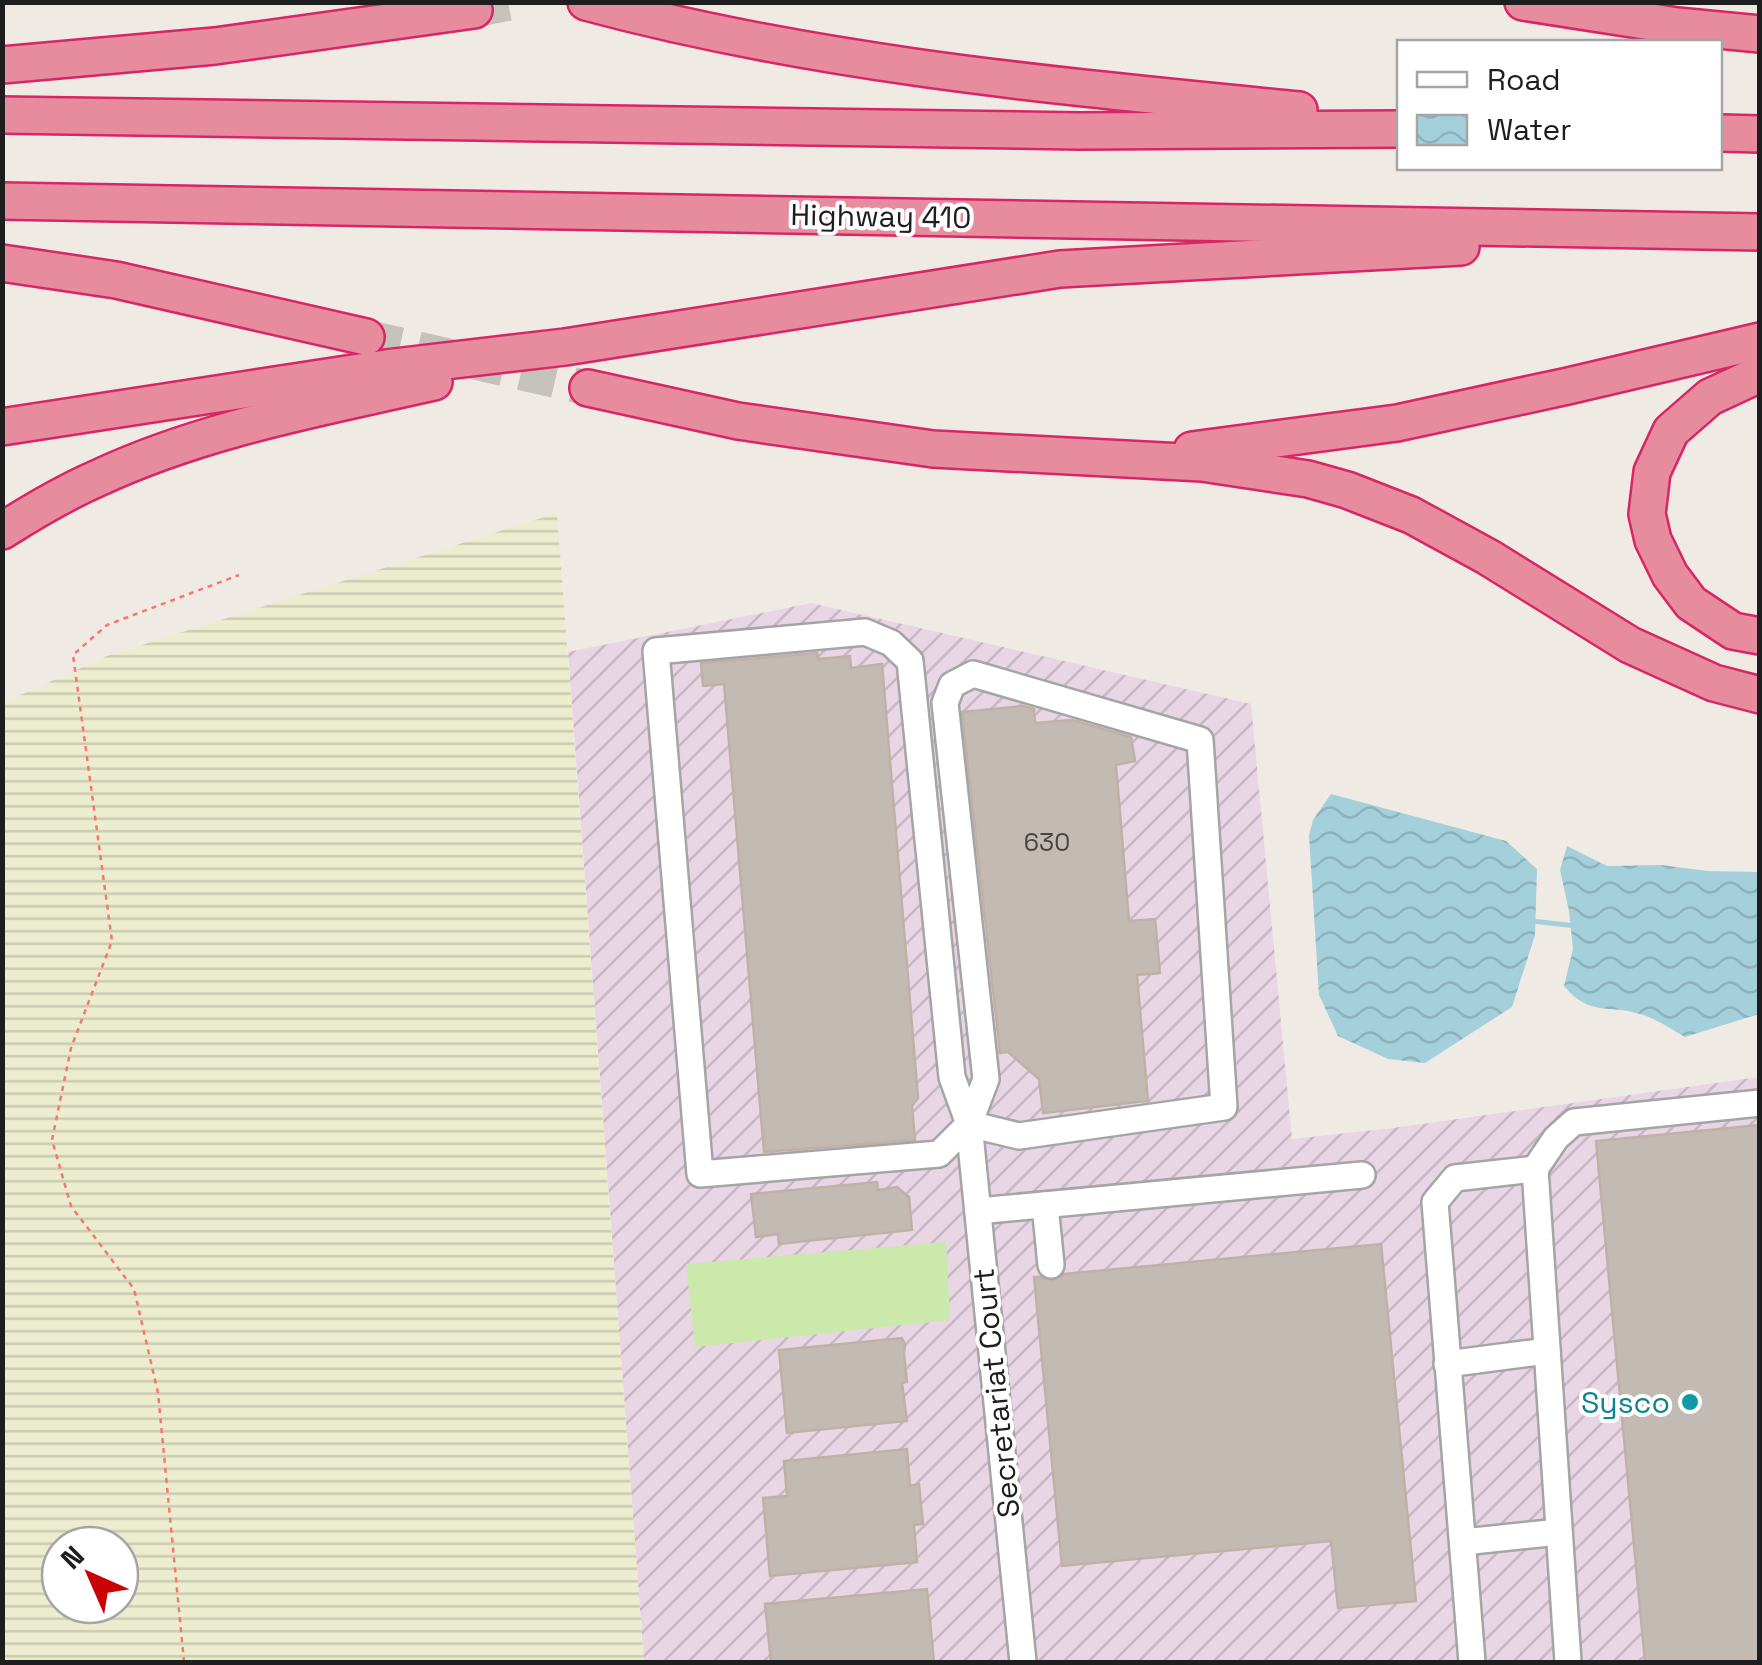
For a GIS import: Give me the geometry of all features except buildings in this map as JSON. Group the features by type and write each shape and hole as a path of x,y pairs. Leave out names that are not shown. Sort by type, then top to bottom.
{"highway":[{"path":"586,2 790,49 943,72 1049,86 1397,119"},
{"path":"1523,2 1678,26 1760,34"},
{"path":"2,65 215,46 474,10"},
{"path":"2,114 1080,131 1397,129"},
{"path":"1722,133 1760,134"},
{"name":"Highway 410","path":"2,201 1753,232"},
{"path":"2,426 386,368 565,347 1060,269 1753,232"},
{"path":"2,263 116,280 366,337"},
{"path":"1132,458 1397,422 1760,340"},
{"path":"2,531 95,479 185,444 565,347"},
{"path":"1760,374 1710,397 1672,431 1652,472 1648,514 1653,540 1670,575 1691,603 1734,630 1760,636"},
{"path":"588,388 738,421 933,448 1132,458 1308,479 1411,515 1488,557 1630,646 1714,683 1760,695"}],"street":[{"path":"969,1124 952,1077 910,660 891,643 866,632 656,651 700,1174 939,1154 969,1124 986,1079 945,702 952,685 973,674 1200,740 1224,1107 1019,1136 969,1124"},
{"path":"1568,1662 1535,1169 1556,1138 1574,1122 1760,1104"},
{"name":"Secretariat Court","path":"969,1124 1023,1662"},
{"path":"1472,1662 1434,1202 1455,1178 1535,1169"},
{"path":"978,1211 1362,1176"},
{"path":"1045,1205 1052,1265"},
{"path":"1447,1364 1547,1351"},
{"path":"1463,1542 1559,1532"}],"path":[{"path":"184,1662 158,1393 134,1288 71,1206 52,1140 70,1048 112,940 73,655 107,625 239,575"}],"shaded area":[{"path":"811,603 1251,704 1292,1139 1759,1077 1759,1662 644,1662 568,652"}],"green space":[{"path":"557,513 644,1662 3,1662 3,703 107,656"},
{"path":"946,1242 950,1320 695,1347 686,1264"}],"water":[{"path":"1331,794 1506,841 1537,869 1535,935 1512,1007 1425,1063 1388,1059 1338,1036 1319,995 1309,835 1313,820"},
{"path":"1567,846 1607,866 1661,865 1759,872 1759,1014 1685,1037 1646,1016 1591,1006 1573,996 1564,986 1573,949 1560,870"}],"waterway":[{"path":"1532,921 1576,926"}],"tunnel":[{"path":"474,10 515,2"},
{"path":"366,337 588,388"}],"place":[{"name":"Sysco","path":"1690,1402"}]}
